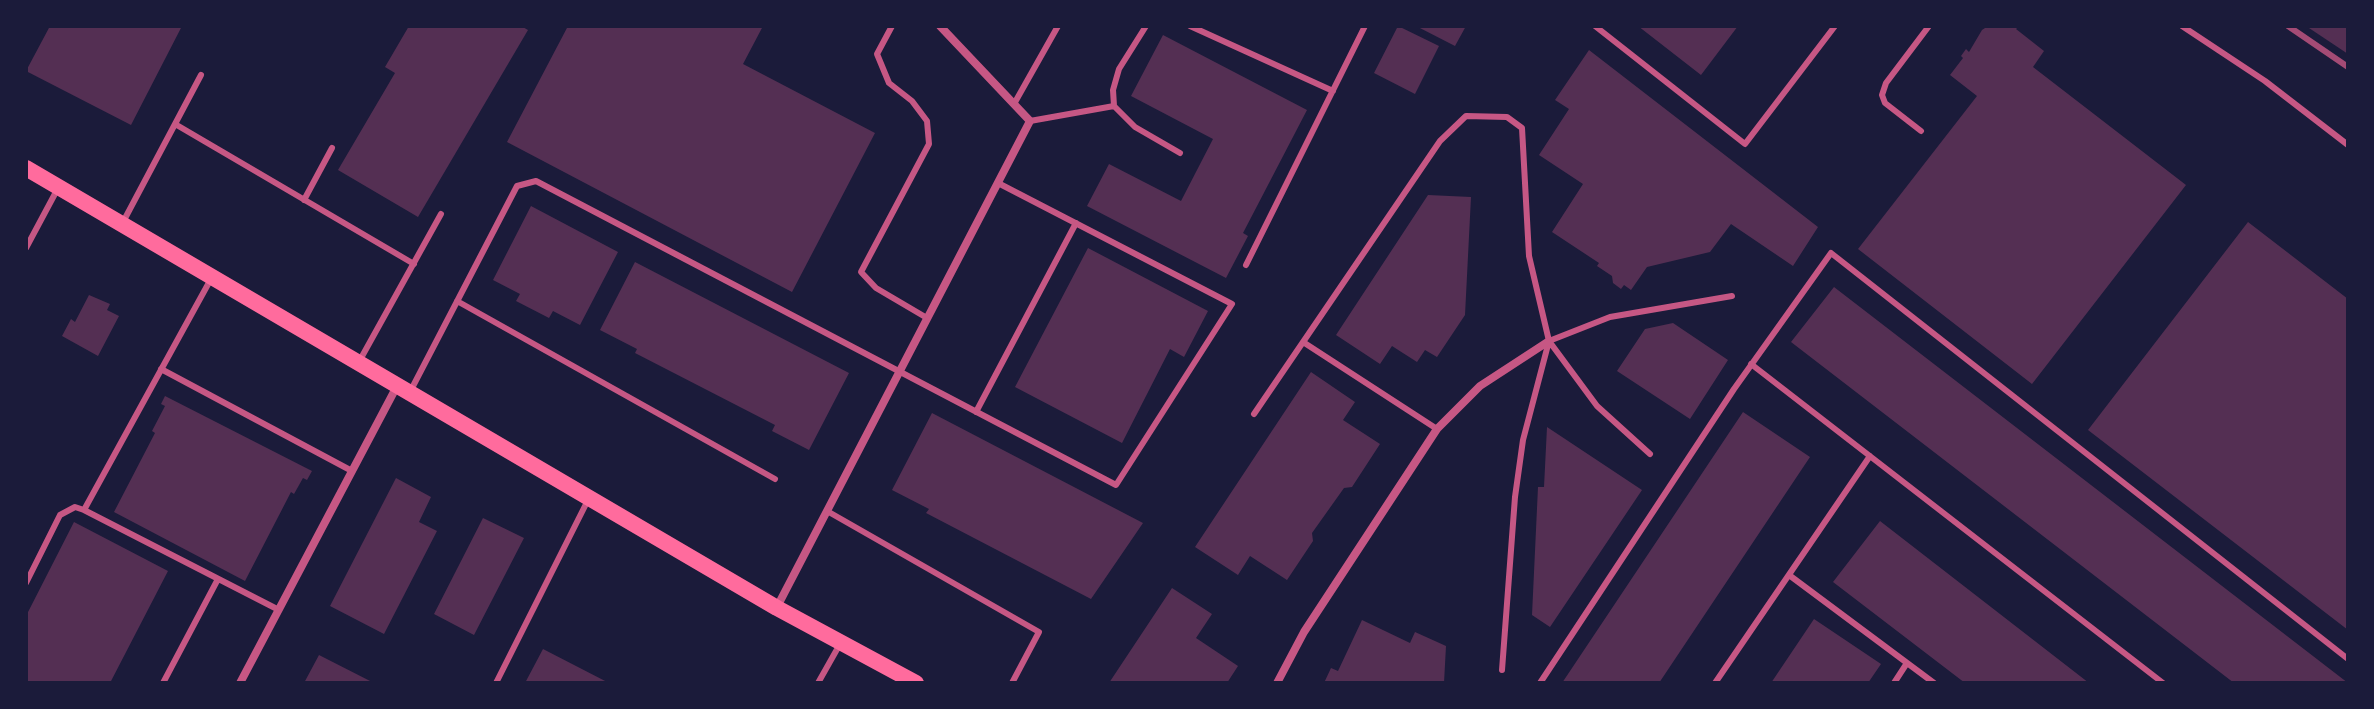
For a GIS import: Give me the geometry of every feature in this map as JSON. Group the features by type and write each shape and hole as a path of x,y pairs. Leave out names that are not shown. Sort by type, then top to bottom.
{"main road":[{"path":"26,168 777,608 916,683"}],"street":[{"path":"777,608 1030,121 940,26"},
{"path":"1277,683 1304,632 1437,429 1480,386 1549,341"},
{"path":"240,683 352,471 403,390"}],"lane":[{"path":"892,26 877,54 889,83 912,101 927,121 929,144 861,272 876,288 927,318"},
{"path":"1014,104 1058,26"},
{"path":"1146,26 1119,69 1113,90 1114,106 1135,127 1180,153"},
{"path":"1190,26 1333,91"},
{"path":"1246,265 1365,26"},
{"path":"1595,26 1745,144 1835,26"},
{"path":"1921,131 1885,103 1882,95 1886,83 1929,26"},
{"path":"2182,26 2265,81 2348,145"},
{"path":"122,224 201,75"},
{"path":"1030,121 1114,106"},
{"path":"1254,414 1440,141 1466,116 1507,117 1522,128 1529,256 1549,341 1597,406 1650,454"},
{"path":"175,124 414,264"},
{"path":"304,200 332,148"},
{"path":"403,390 457,301 517,186 536,181 1116,485 1232,304 998,183"},
{"path":"26,248 59,187"},
{"path":"359,363 441,214"},
{"path":"976,412 1076,223"},
{"path":"1540,683 1751,364 1831,253 2348,659"},
{"path":"84,510 212,277"},
{"path":"1549,341 1610,317 1732,296"},
{"path":"457,301 775,479"},
{"path":"1502,670 1507,558 1523,440 1549,341"},
{"path":"1303,342 1437,429"},
{"path":"1751,364 2163,683"},
{"path":"161,369 352,471"},
{"path":"1715,683 1870,456"},
{"path":"496,683 589,498"},
{"path":"26,583 60,515 75,507 279,610"},
{"path":"827,511 1039,632 1012,683"},
{"path":"1789,575 1934,683"},
{"path":"163,683 218,579"},
{"path":"818,683 841,642"},
{"path":"1894,683 1907,663"}],"building":[{"path":"50,26 182,26 131,125 26,71"},
{"path":"409,26 521,26 528,30 418,217 338,170 395,73 385,67"},
{"path":"568,26 763,26 743,64 875,133 792,292 507,142"},
{"path":"1398,26 1439,46 1415,94 1374,73"},
{"path":"1416,26 1466,26 1455,46"},
{"path":"1638,26 1738,26 1701,75"},
{"path":"1988,26 2019,26 2016,29 2044,51 2033,67 2186,185 2032,384 1858,249 1977,96 1950,75 1966,49 1969,52 1982,30"},
{"path":"2306,26 2348,26 2348,54"},
{"path":"1163,35 1307,110 1243,233 1248,236 1226,278 1087,206 1109,164 1181,201 1213,139 1131,96"},
{"path":"1589,50 1818,227 1793,266 1731,224 1710,252 1647,267 1631,290 1624,285 1621,289 1613,283 1612,276 1597,266 1599,263 1552,232 1583,184 1539,155 1569,109 1555,100"},
{"path":"1428,195 1471,197 1465,315 1437,357 1425,350 1417,362 1392,346 1380,364 1336,335"},
{"path":"531,206 618,252 580,325 553,311 549,318 516,301 520,294 493,280"},
{"path":"2248,222 2348,299 2348,630 2088,430"},
{"path":"1088,248 1208,311 1184,357 1170,349 1122,443 1015,387"},
{"path":"635,262 849,373 809,450 772,431 775,425 635,353 637,349 600,330"},
{"path":"1834,287 2348,683 2234,683 1791,342"},
{"path":"89,295 110,304 107,310 119,316 98,356 62,336 71,319 75,322"},
{"path":"1673,323 1728,360 1690,419 1617,371 1645,329"},
{"path":"1311,372 1355,402 1343,420 1380,444 1352,487 1344,488 1312,533 1313,541 1287,580 1250,556 1238,575 1195,547"},
{"path":"165,396 312,471 307,480 303,478 294,494 291,492 245,581 114,512 155,433 152,431 165,406 161,404"},
{"path":"1743,412 1810,457 1659,683 1562,683"},
{"path":"932,413 1143,523 1091,599 926,513 929,509 892,490"},
{"path":"1547,427 1642,490 1550,627 1532,615 1538,487 1544,487"},
{"path":"396,478 431,497 419,522 437,531 384,634 330,606"},
{"path":"483,518 524,538 474,635 434,614"},
{"path":"1880,521 2089,683 1965,683 1833,582"},
{"path":"74,522 168,571 110,683 26,683 26,616"},
{"path":"1172,588 1212,614 1196,638 1238,666 1227,683 1109,683"},
{"path":"1814,619 1881,664 1868,683 1771,683"},
{"path":"1362,620 1410,643 1415,632 1446,646 1444,683 1324,683 1331,668 1338,671"},
{"path":"543,649 609,683 525,683"},
{"path":"319,655 374,683 304,683"}],"railway":[{"path":"2288,26 2348,67"}]}
